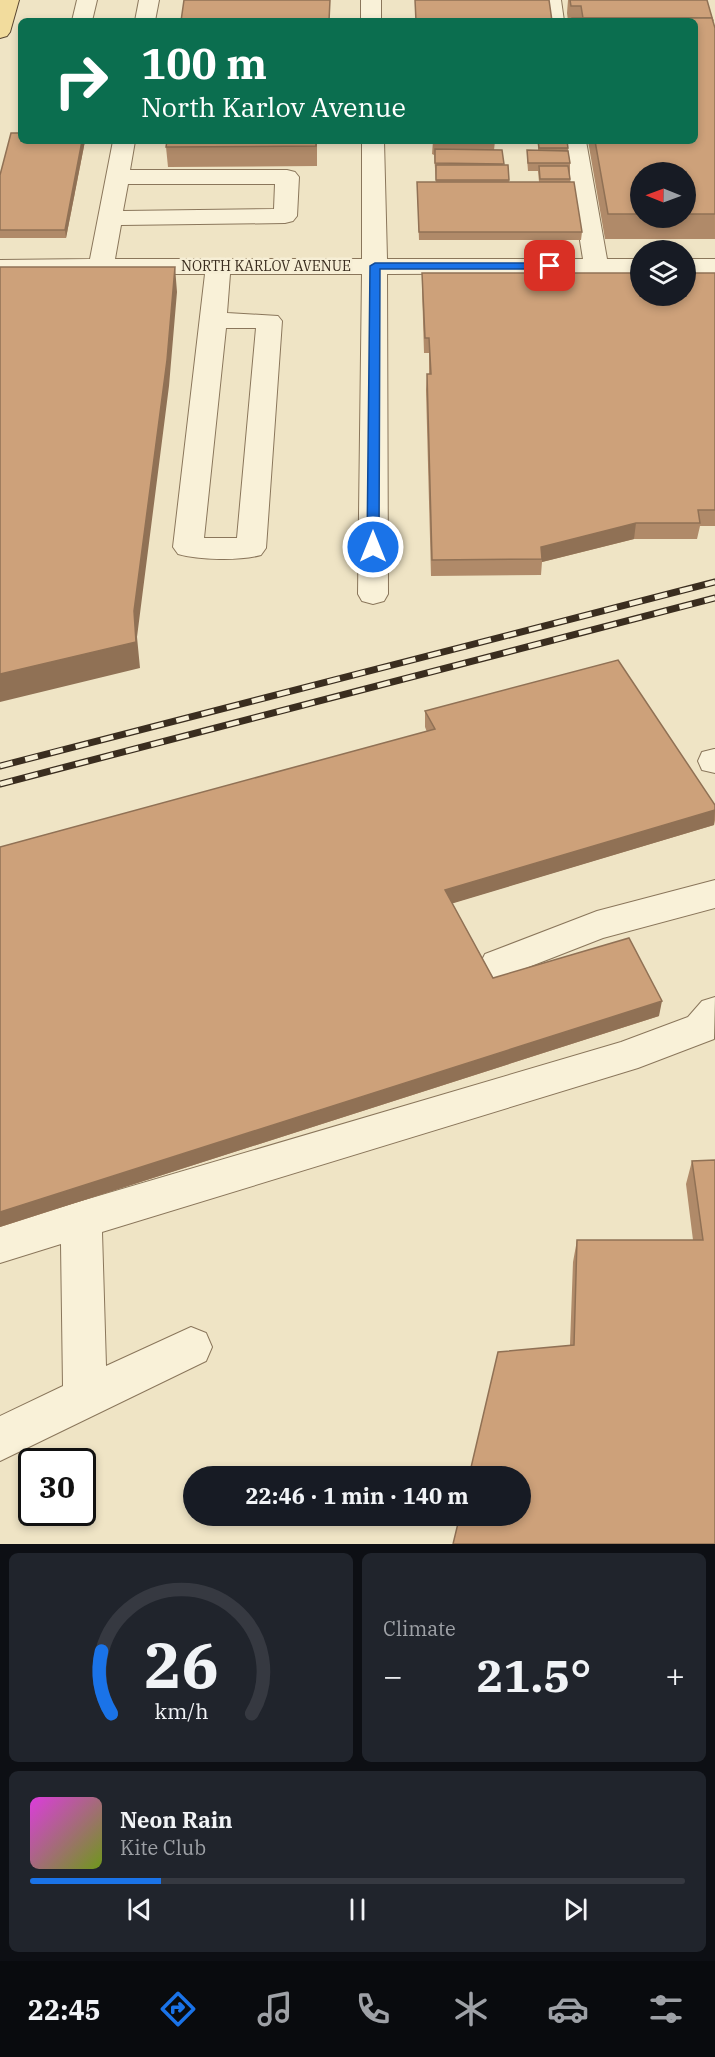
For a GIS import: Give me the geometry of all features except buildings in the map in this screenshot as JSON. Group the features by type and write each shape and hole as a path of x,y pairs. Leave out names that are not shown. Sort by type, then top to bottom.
{"main road":[{"path":"0,32 9,0"}],"street":[{"path":"83,18 87,0"},
{"path":"146,18 149,0"},
{"path":"371,0 371,18"},
{"path":"551,0 554,18"},
{"path":"101,267 123,144"},
{"path":"373,144 375,266 373,594"},
{"path":"576,144 596,266"},
{"path":"110,218 285,216 287,177 117,177"},
{"path":"214,320 269,321 251,548 188,547 218,266"},
{"name":"NORTH KARLOV AVENUE","path":"0,267 630,266"},
{"path":"696,266 715,266"},
{"path":"498,964 597,925 715,894"},
{"path":"0,1244 625,1057 701,1028 715,1012"},
{"path":"81,1220 85,1398"},
{"path":"0,1439 192,1347"}],"railway":[{"path":"0,766 715,582"},
{"path":"0,784 715,598"}],"route":[{"path":"373,547 375,266 550,266"}]}
